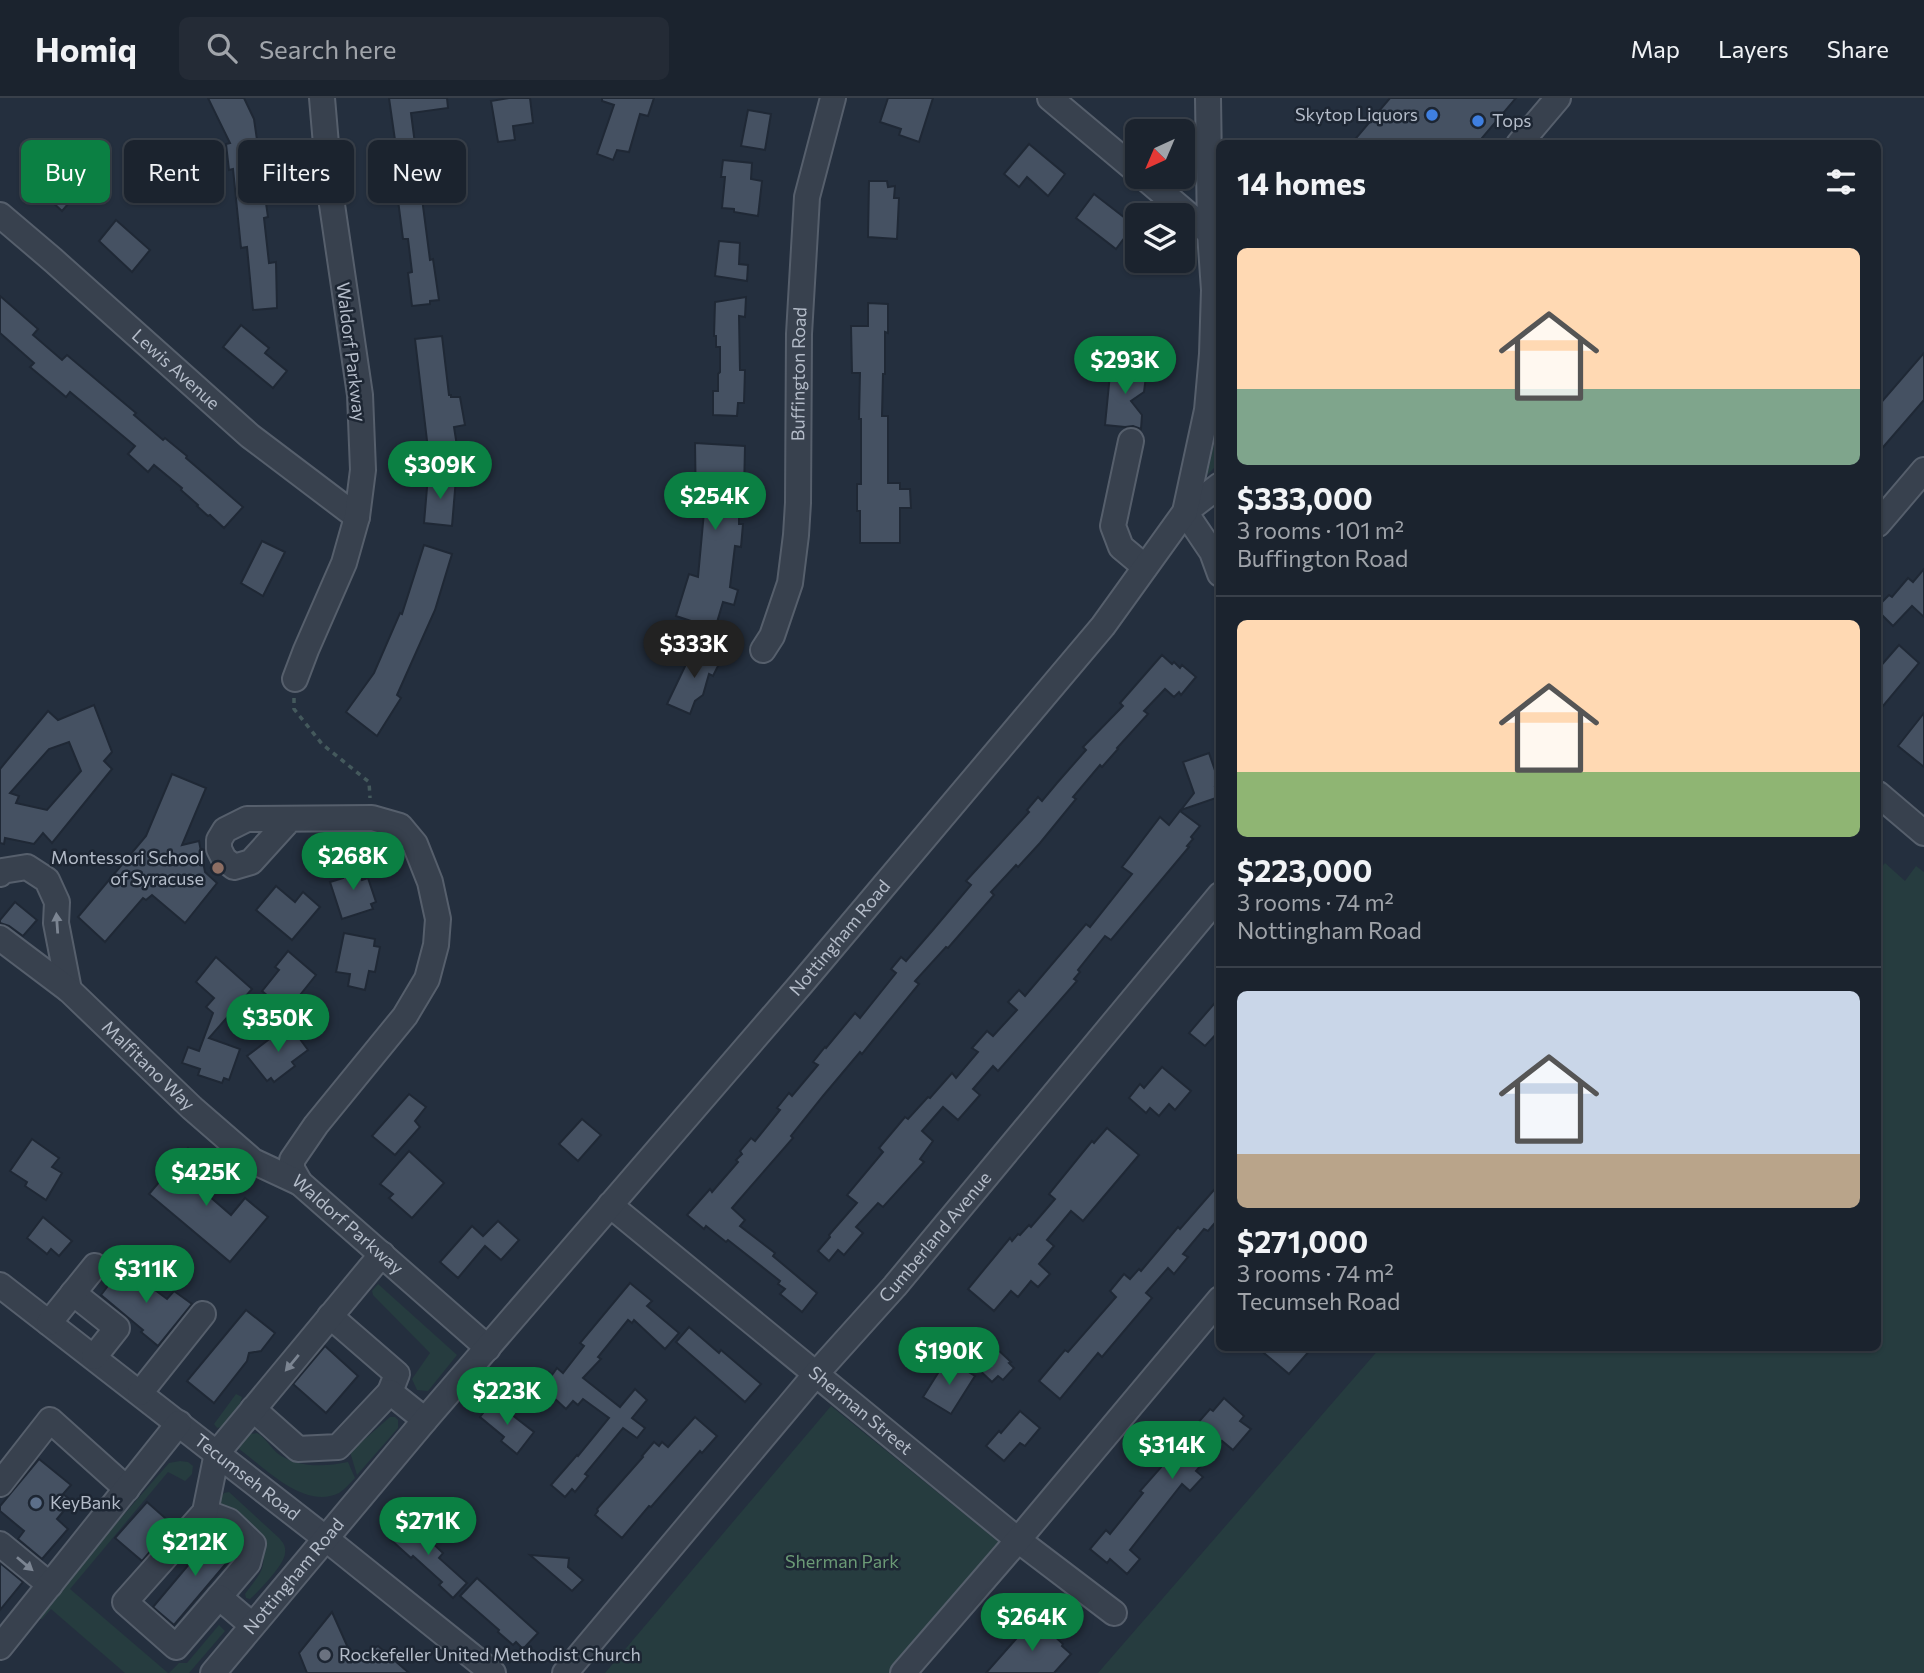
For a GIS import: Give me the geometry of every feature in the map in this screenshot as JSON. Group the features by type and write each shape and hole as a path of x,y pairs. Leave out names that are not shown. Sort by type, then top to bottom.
{"street":[{"name":"Waldorf Parkway","path":"295,679 344,564 357,517 363,470 360,395 330,191 322,98"},
{"name":"Buffington Road","path":"763,650 772,636 790,583 798,503 799,334 807,197 833,98"},
{"path":"1049,98 1125,161"},
{"name":"Nottingham Road","path":"213,1673 425,1420 811,973 1094,636 1185,512 1207,410 1212,354 1215,237 1208,98"},
{"path":"1522,140 1558,98"},
{"path":"1158,189 1215,237"},
{"name":"Lewis Avenue","path":"0,215 250,436 357,517"},
{"path":"1131,441 1113,526 1121,547 1145,568"},
{"path":"1881,520 1924,470"},
{"path":"1216,488 1185,512 1212,552 1216,563"},
{"path":"1881,797 1924,833"},
{"name":"Waldorf Parkway","path":"372,818 400,826 415,844 430,882 438,919 436,945 427,979 405,1016 316,1125 292,1160 292,1170 300,1183 488,1348"},
{"path":"290,819 372,818"},
{"path":"0,874 2,871 27,867 47,880 57,902 56,923 69,990"},
{"name":"Cumberland Avenue","path":"565,1673 815,1376 895,1286 1216,900"},
{"name":"Malfitano Way","path":"0,939 69,990 192,1108 253,1161 300,1183"},
{"name":"Sherman Street","path":"610,1205 815,1376 1018,1540 1114,1613"},
{"path":"205,1512 229,1521 253,1544 248,1563 176,1647 125,1602 205,1512 217,1453 382,1254"},
{"path":"49,1322 94,1266"},
{"name":"Tecumseh Road","path":"0,1284 325,1538 492,1673"},
{"path":"73,1293 117,1328 94,1357"},
{"path":"903,1673 1216,1304"},
{"path":"140,1393 203,1314"},
{"path":"253,1409 298,1449 338,1447 390,1392 397,1374 330,1317"},
{"path":"390,1392 425,1420"},
{"path":"0,1484 50,1420 127,1489"},
{"path":"0,1647 179,1423"},
{"path":"0,1544 50,1585"},
{"path":"219,1597 252,1625"}],"path":[{"path":"295,679 294,709 322,744 369,782 372,818"}],"green space":[{"path":"1216,435 1216,466 1207,475"},
{"path":"1885,863 1905,881 1916,866 1924,872 1924,1673 1098,1673 1377,1351 1881,1351 1881,868"},
{"path":"378,1284 457,1355 428,1391 417,1390 412,1379 430,1353 373,1295 372,1291"},
{"path":"236,1394 242,1397 236,1412 227,1424 217,1428 214,1424"},
{"name":"Sherman Park","path":"831,1406 1000,1543 890,1673 605,1673"},
{"path":"390,1417 398,1420 398,1428 357,1475 350,1452"},
{"path":"257,1433 277,1453 302,1464 330,1465 348,1462 355,1478 339,1493 326,1497 299,1492 273,1476 239,1449 240,1444 250,1434"},
{"path":"180,1461 193,1466 192,1474 185,1481 168,1472 70,1589 168,1673 125,1673 51,1609 42,1619 37,1619 37,1614 169,1463"},
{"path":"229,1492 283,1542 285,1548 284,1558 276,1570 250,1599 246,1598 245,1594 261,1571 264,1560 259,1542 253,1533 221,1505 221,1497"},
{"path":"219,1625 225,1631 189,1673 169,1673 179,1663 187,1663"}],"building":[{"path":"208,98 244,98 254,119 257,140 238,140 238,203 266,203 268,217 264,218 269,263 276,262 277,308 253,310 247,247 241,248 233,169 229,170 226,144 230,143"},
{"path":"389,98 447,98 448,108 411,113 414,140 395,140"},
{"path":"530,98 533,123 513,126 515,140 498,142 491,101"},
{"path":"602,98 654,98 648,116 640,114 629,152 617,150 613,160 597,154 614,105 602,101"},
{"path":"888,98 933,98 919,142 899,135 901,129 880,122"},
{"path":"1390,98 1516,98 1480,140 1354,140"},
{"path":"748,110 771,114 765,150 741,146"},
{"path":"1029,144 1065,174 1048,196 1027,177 1019,187 1004,174"},
{"path":"723,160 752,163 751,179 762,181 758,216 722,208 725,177 721,177"},
{"path":"869,181 887,181 888,187 895,186 894,198 899,198 897,239 868,237"},
{"path":"1094,194 1125,218 1125,237 1116,249 1076,218"},
{"path":"53,203 69,203 62,211"},
{"path":"398,203 423,203 430,260 433,259 439,300 412,306 408,239 403,239"},
{"path":"116,220 150,250 132,272 99,241"},
{"path":"719,241 740,243 739,264 748,265 747,281 715,276"},
{"path":"0,296 38,329 33,335 62,360 67,355 243,507 224,528 154,465 148,472 128,454 135,446 70,392 66,397 30,367 34,363 0,333"},
{"path":"746,297 745,317 739,316 740,370 745,370 744,403 738,403 737,416 713,415 713,391 718,391 720,372 720,347 716,347 714,336 715,302"},
{"path":"868,303 888,304 882,416 888,416 888,483 900,483 900,489 910,489 911,508 900,508 900,543 860,543 857,484 861,484 860,373 852,373 851,326 868,326"},
{"path":"241,325 269,348 265,353 287,371 273,388 223,347"},
{"path":"442,336 449,395 460,397 465,425 454,427 457,446 428,449 415,339"},
{"path":"1924,353 1924,400 1881,450 1881,403"},
{"path":"1111,364 1147,368 1144,392 1131,401 1142,415 1141,429 1105,425"},
{"path":"695,443 745,446 744,492 739,492 739,524 743,524 741,547 735,546 730,587 738,590 734,605 723,602 715,629 676,616 689,574 698,577 704,512 696,512"},
{"path":"428,476 456,478 452,526 424,523"},
{"path":"262,541 285,552 263,596 241,583"},
{"path":"424,545 452,554 435,610 397,695 401,698 377,736 346,712 374,673 400,613 402,614"},
{"path":"1924,569 1924,617 1912,606 1893,626 1881,614 1881,603 1889,595 1892,597 1908,578 1913,582"},
{"path":"1899,645 1919,663 1881,708 1881,666"},
{"path":"702,647 723,656 713,676 709,674 703,695 695,701 690,714 667,704 688,660 694,664"},
{"path":"1162,655 1180,668 1182,665 1196,677 1181,695 1179,692 1174,697 1165,689 1144,711 1148,714 1073,797 1076,799 1040,843 991,892 994,895 915,981 919,984 732,1208 745,1220 740,1226 775,1253 773,1256 817,1293 802,1312 780,1294 785,1289 778,1284 780,1281 728,1240 726,1242 706,1226 704,1229 687,1215 738,1162 736,1160 742,1154 740,1151 751,1138 755,1141 780,1110 777,1108 789,1093 792,1096 818,1065 813,1062 825,1047 855,1013 860,1018 896,973 891,969 901,957 906,961 932,931 971,885 966,881 1029,812 1027,810 1038,797 1042,801 1086,750 1083,747 1123,706 1120,703"},
{"path":"94,705 112,752 104,761 112,769 52,843 43,833 34,844 5,838 4,844 0,843 0,769 48,711 58,720","holes":["69,742 81,771 47,810 16,803 19,796 10,793 49,749"]},
{"path":"1924,713 1924,767 1898,746"},
{"path":"1209,753 1216,773 1216,798 1181,810 1194,793 1183,762"},
{"path":"172,774 206,788 182,845 199,841 205,872 217,883 185,923 152,895 146,900 143,898 105,942 78,917 146,836"},
{"path":"1180,811 1200,826 1191,837 1193,839 1187,846 1189,847 1111,940 1105,936 1078,970 1080,972 1074,979 1077,981 998,1071 993,1066 973,1089 980,1095 958,1120 943,1107 922,1131 933,1141 920,1159 924,1162 883,1207 878,1203 856,1227 863,1233 844,1255 838,1250 829,1261 818,1251 857,1203 847,1195 883,1152 879,1148 905,1117 908,1119 952,1073 956,1078 978,1052 972,1048 987,1031 993,1036 1017,1010 1008,1002 1019,990 1025,996 1086,924 1090,927 1132,874 1122,867 1160,817 1169,825"},
{"path":"356,861 362,880 368,878 376,902 371,904 373,909 342,919 330,882 343,878 340,866"},
{"path":"276,886 295,902 303,892 320,907 292,940 256,910"},
{"path":"15,902 37,920 23,936 0,923"},
{"path":"344,933 375,939 374,946 380,947 375,972 369,971 365,990 348,986 350,974 336,972"},
{"path":"288,951 316,975 301,994 310,1002 295,1019 262,991 279,970 275,967"},
{"path":"216,957 252,989 209,1038 240,1049 229,1080 224,1078 222,1083 198,1075 200,1069 182,1063 188,1047 199,1051 213,1013 206,1007 214,998 196,982"},
{"path":"1216,1002 1216,1034 1205,1046 1189,1033"},
{"path":"289,1024 308,1050 292,1062 295,1066 274,1082 271,1078 267,1081 247,1056"},
{"path":"1162,1067 1191,1091 1175,1110 1169,1104 1159,1116 1150,1108 1146,1113 1129,1098 1140,1084 1144,1088"},
{"path":"409,1094 426,1107 415,1121 420,1127 395,1155 372,1136"},
{"path":"582,1119 601,1135 578,1161 559,1144"},
{"path":"1107,1128 1139,1155 1083,1221 1071,1211 1047,1240 1054,1246 1039,1264 1050,1274 1038,1287 1031,1281 1018,1297 1011,1291 994,1311 968,1289 1010,1238 1012,1241 1029,1225 1031,1227 1055,1199 1049,1194 1092,1141 1094,1143"},
{"path":"32,1139 59,1158 52,1167 62,1173 46,1200 25,1186 27,1182 10,1171"},
{"path":"188,1148 209,1166 194,1183 231,1215 245,1198 268,1217 230,1262 149,1194"},
{"path":"409,1151 444,1183 412,1218 389,1198 393,1194 380,1184"},
{"path":"1216,1188 1216,1222 1208,1231 1204,1229 1183,1254 1188,1257 1174,1274 1168,1268 1146,1293 1152,1298 1102,1357 1098,1353 1060,1399 1039,1381 1116,1297 1110,1291 1124,1274 1130,1279 1139,1269 1141,1271 1178,1227 1180,1229"},
{"path":"43,1217 72,1241 59,1256 51,1249 47,1254 27,1238"},
{"path":"498,1221 519,1240 501,1260 485,1246 458,1278 440,1262 472,1226 483,1236"},
{"path":"123,1266 167,1299 174,1291 192,1304 158,1346 101,1295"},
{"path":"630,1283 652,1301 647,1306 679,1333 665,1349 634,1320 632,1323 628,1320 598,1357 601,1359 583,1378 620,1407 635,1389 647,1400 632,1418 645,1428 637,1438 623,1428 585,1474 588,1476 575,1492 572,1489 565,1497 551,1485 609,1418 583,1399 578,1405 573,1401 566,1409 540,1385 549,1372 552,1375 557,1368 563,1373 584,1346 580,1343"},
{"path":"246,1310 275,1333 261,1351 249,1353 247,1361 214,1403 187,1381"},
{"path":"689,1327 761,1384 745,1402 676,1342"},
{"path":"325,1346 358,1376 326,1413 293,1384"},
{"path":"994,1346 1014,1368 1003,1380 998,1376 992,1382 975,1366"},
{"path":"1262,1351 1309,1351 1289,1374"},
{"path":"952,1362 975,1376 951,1414 923,1397 943,1365 948,1368"},
{"path":"1224,1398 1244,1416 1240,1421 1251,1429 1233,1450 1222,1441 1196,1471 1203,1477 1190,1491 1182,1484 1130,1550 1140,1559 1127,1574 1110,1559 1107,1563 1090,1549 1106,1530 1110,1534 1143,1493 1140,1491 1178,1448 1174,1445 1187,1430 1190,1432 1210,1409 1213,1411"},
{"path":"493,1400 534,1432 517,1454 501,1441 504,1437 480,1417"},
{"path":"1020,1411 1040,1428 1025,1446 1020,1443 1004,1461 986,1446"},
{"path":"695,1417 717,1436 702,1453 700,1451 622,1538 595,1515 597,1509 654,1442 659,1446 662,1442 668,1447"},
{"name":"KeyBank","path":"39,1459 71,1485 63,1494 72,1501 57,1519 68,1529 42,1559 18,1539 24,1531 0,1511 0,1506"},
{"path":"147,1502 173,1525 142,1561 115,1538"},
{"path":"408,1520 443,1553 439,1558 467,1583 453,1598 439,1585 442,1582 390,1539"},
{"path":"216,1532 236,1549 235,1553 174,1625 153,1607"},
{"path":"530,1555 569,1558 568,1567 583,1580 572,1591"},
{"path":"0,1563 23,1582 0,1610"},
{"path":"477,1578 538,1633 523,1649 516,1642 513,1645 460,1596"},
{"name":"Rockefeller United Methodist Church","path":"332,1612 353,1659 378,1646 409,1673 307,1673 299,1653"},
{"path":"1038,1621 1071,1654 1054,1673 986,1673 1030,1623 1033,1626"}],"place":[{"name":"Skytop Liquors","path":"1432,115"},
{"name":"Tops","path":"1478,121"},
{"name":"Montessori School of Syracuse","path":"218,868"},
{"name":"KeyBank","path":"36,1503"},
{"name":"Rockefeller United Methodist Church","path":"325,1655"}]}
